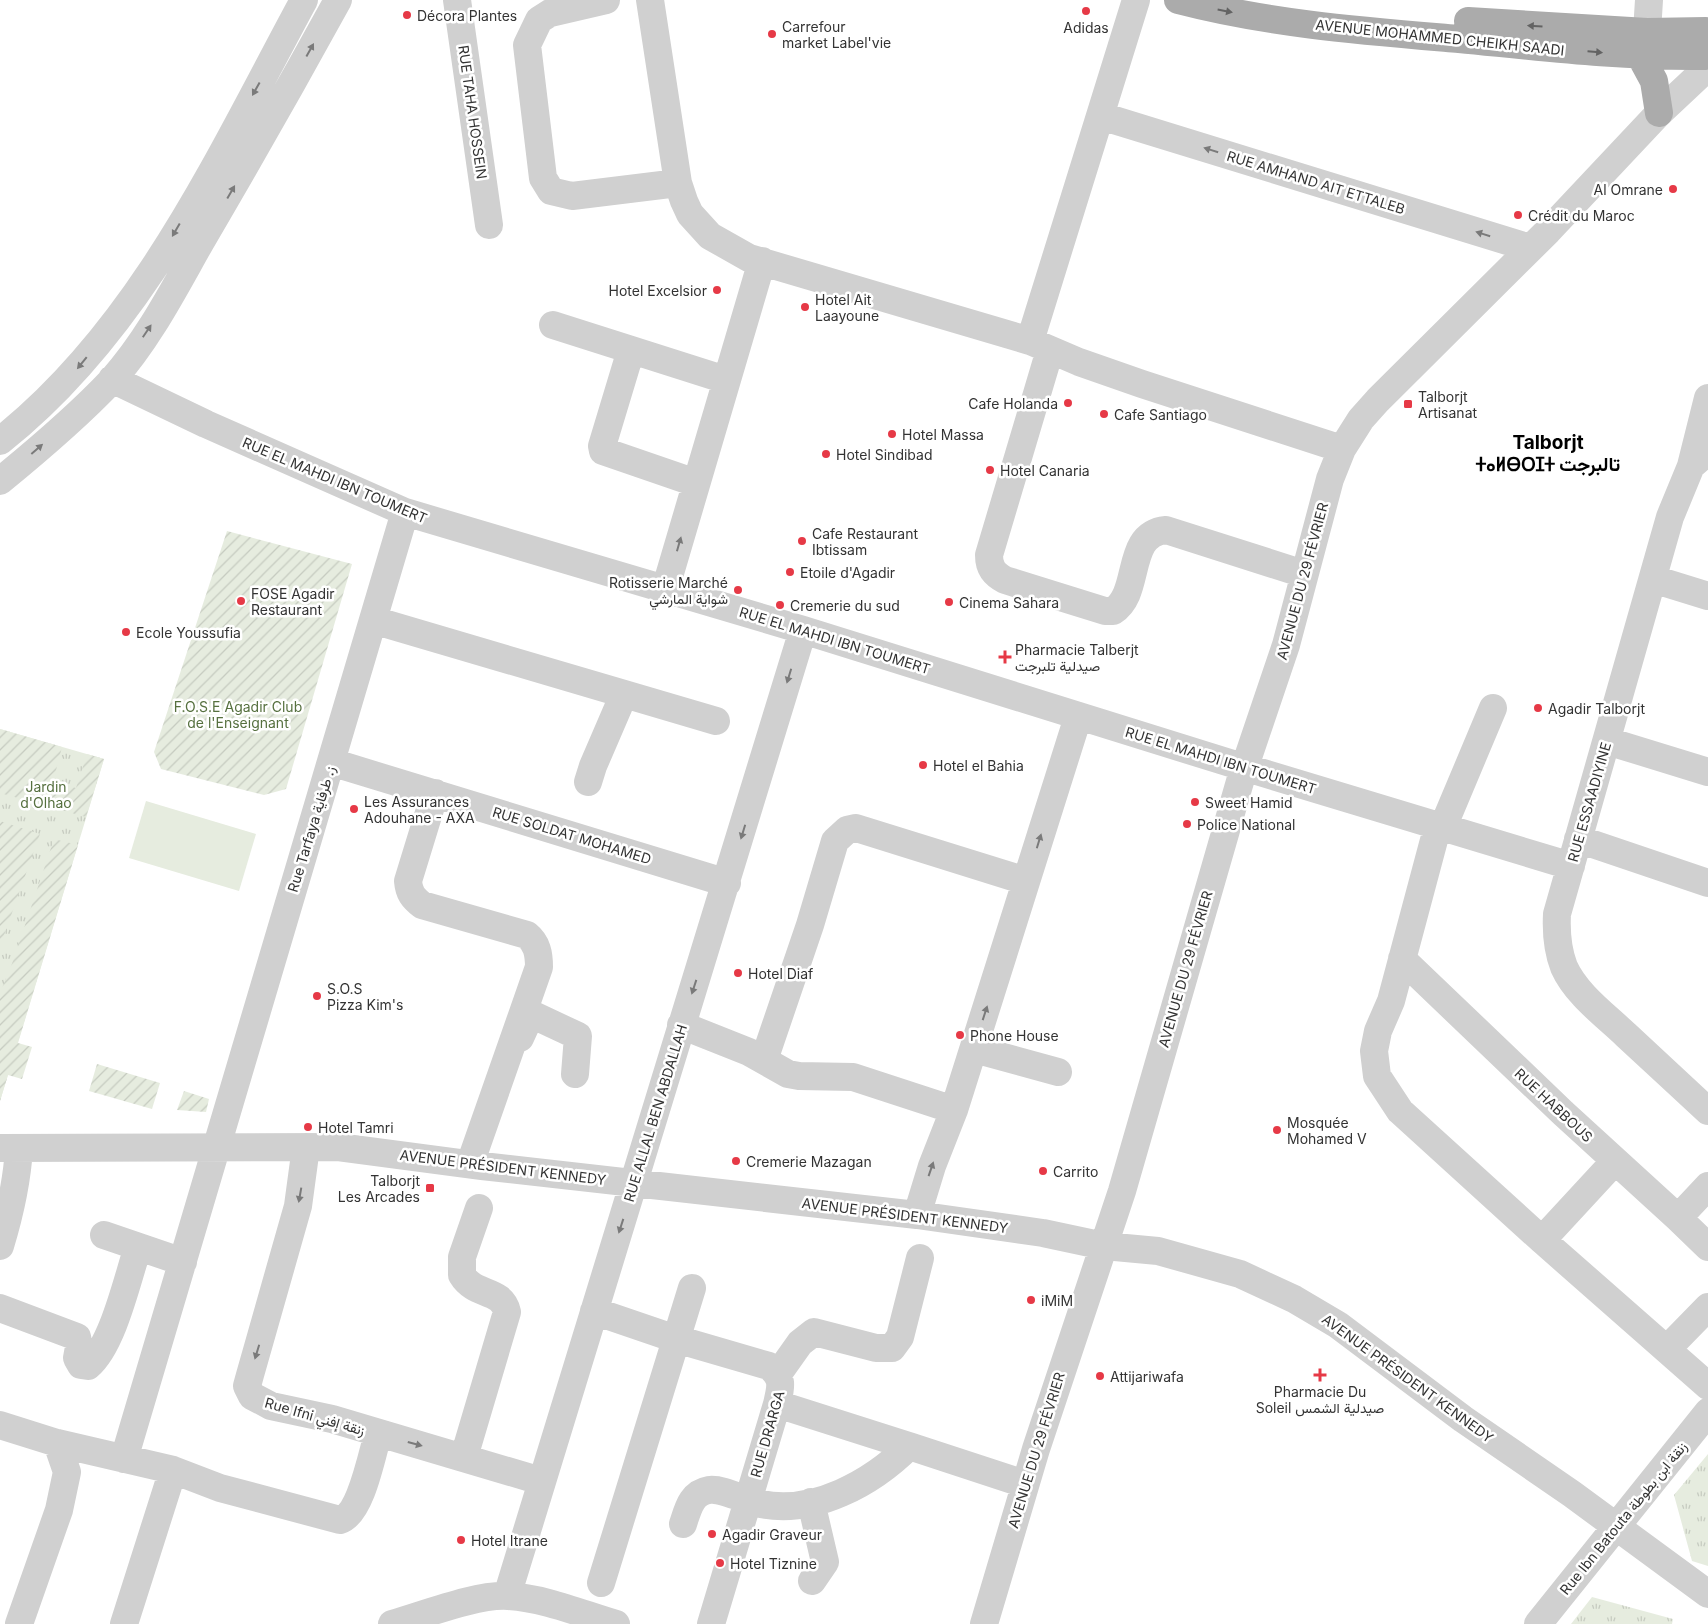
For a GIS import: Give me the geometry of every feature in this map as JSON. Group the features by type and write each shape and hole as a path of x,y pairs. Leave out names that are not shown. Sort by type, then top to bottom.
{"main road":[{"name":"AVENUE MOHAMMED CHEIKH SAADI","path":"1178,0 1279,22 1707,49"},
{"name":"AVENUE MOHAMMED CHEIKH SAADI","path":"1260,0 1377,14 1510,25 1644,44"},
{"path":"1644,44 1654,81 1659,113"}],"street":[{"path":"0,441 78,369 142,287 214,165 304,0"},
{"path":"0,481 62,427 112,379 166,302 252,155 338,0"},
{"name":"RUE TAHA HOSSEIN","path":"457,0 489,225"},
{"path":"606,0 550,13 539,20 527,45 543,178 551,191 572,196 678,183"},
{"path":"650,0 678,183 690,214 710,236 736,251 762,262 1040,346 1142,384 1342,449"},
{"path":"1136,0 1101,116 1040,346 989,555 991,568 995,575 1005,580 1096,609 1113,611 1122,602 1144,540 1156,532 1166,530 1304,574"},
{"path":"1644,44 1650,0"},
{"name":"AVENUE DU 29 FÉVRIER","path":"984,1624 1025,1484 1122,1190 1244,768 1286,645 1330,479 1342,449 1361,419 1378,400 1530,248 1659,113 1707,49"},
{"name":"RUE AMHAND AIT ETTALEB","path":"1101,116 1530,248"},
{"path":"665,590 762,262"},
{"path":"553,325 726,380"},
{"path":"630,350 602,446 603,451 696,483"},
{"name":"RUE EL MAHDI IBN TOUMERT","path":"112,379 206,424 404,512 803,630 1078,717 1571,866"},
{"name":"RUE ESSAADIYINE","path":"1708,398 1700,458 1670,517 1556,922 1558,947 1565,968 1574,984 1708,1111"},
{"name":"Rue Tarfaya ز. طرفاية","path":"124,1459 404,512"},
{"path":"1653,579 1708,596"},
{"path":"373,620 716,721"},
{"name":"RUE ALLAL BEN ABDALLAH","path":"507,1596 803,630"},
{"path":"588,782 624,694"},
{"path":"1493,708 1441,826 1391,1001 1378,1031 1374,1051 1377,1076 1400,1111 1542,1240 1708,1386"},
{"path":"917,1215 932,1166 954,1110 974,1049 1078,717"},
{"path":"1607,741 1708,772"},
{"name":"RUE SOLDAT MOHAMED","path":"331,762 727,883"},
{"path":"435,794 408,881 409,891 413,898 422,905 527,935 533,940 539,956 539,967 476,1165"},
{"path":"764,1060 810,925 834,841 846,830 856,828 1026,881"},
{"path":"1578,839 1708,883"},
{"name":"RUE HABBOUS","path":"1402,959 1708,1247"},
{"path":"476,1165 523,1029 530,1014 578,1036 575,1074"},
{"path":"681,1025 736,1046 788,1074 854,1078 954,1110"},
{"path":"974,1049 1058,1072"},
{"name":"Rue Ifni زنقة إفني","path":"306,1147 298,1206 250,1375 249,1391 252,1396 271,1406 332,1420 541,1481"},
{"name":"AVENUE PRÉSIDENT KENNEDY","path":"10,1148 338,1147 476,1165 917,1215 1043,1233 1107,1234 1158,1251 1230,1271 1294,1299 1338,1325 1464,1419 1618,1527 1708,1594"},
{"path":"0,1246 13,1204 18,1179 10,1148"},
{"path":"1542,1240 1615,1161"},
{"path":"1678,1218 1708,1186"},
{"path":"464,1457 507,1312 506,1306 499,1298 476,1290 462,1275 462,1257 479,1208"},
{"path":"104,1235 183,1262"},
{"path":"0,1308 77,1337 79,1347 76,1358 81,1365 88,1366 95,1360 107,1340 138,1247"},
{"path":"778,1374 800,1344 814,1332 876,1348 892,1348 900,1337 920,1258"},
{"path":"601,1583 692,1288"},
{"path":"1667,1349 1708,1307"},
{"name":"RUE DRARGA","path":"594,1311 676,1339 769,1366 778,1374 781,1384 776,1404 711,1624"},
{"path":"776,1404 1025,1484"},
{"name":"Rue Ibn Batouta زنقة ابن بطوطة","path":"1538,1624 1618,1527 1708,1412"},
{"path":"0,1425 57,1444 173,1470 220,1488 340,1520 345,1519 354,1508 378,1434"},
{"path":"19,1624 59,1510 67,1472 57,1444"},
{"path":"683,1524 694,1498 701,1493 710,1490 720,1491 748,1502 790,1507 826,1499 879,1472 909,1446"},
{"path":"124,1624 173,1470"},
{"path":"811,1502 825,1562 812,1582"},
{"path":"392,1624 478,1600 507,1596 532,1600 616,1624"}],"green space":[{"name":"F.O.S.E Agadir Club de l'Enseignant","path":"227,531 352,564 286,789 264,795 161,769 154,752"},
{"name":"Jardin d'Olhao","path":"0,729 104,759 0,1101"},
{"path":"0,729 62,747 53,782 76,788 87,754 104,759 86,817 0,793"},
{"path":"146,801 256,834 239,891 129,858"},
{"path":"0,821 40,834 2,941 0,941"},
{"path":"54,839 78,845 18,1043 32,1047 22,1079 8,1075 0,1101 0,993 13,961"},
{"path":"97,1064 160,1083 152,1109 89,1091"},
{"path":"184,1091 209,1099 206,1112 177,1110"},
{"path":"1708,1454 1708,1566 1692,1561 1674,1495"},
{"path":"1592,1597 1673,1619 1672,1624 1571,1624"}],"place":[{"name":"Adidas","path":"1086,11"},
{"name":"Décora Plantes","path":"407,15"},
{"name":"Carrefour market Label'vie","path":"772,34"},
{"name":"Al Omrane","path":"1673,189"},
{"name":"Crédit du Maroc","path":"1518,215"},
{"name":"Hotel Excelsior","path":"717,290"},
{"name":"Hotel Ait Laayoune","path":"805,307"},
{"name":"Cafe Holanda","path":"1068,403"},
{"name":"Talborjt Artisanat","path":"1408,404"},
{"name":"Cafe Santiago","path":"1104,414"},
{"name":"Hotel Massa","path":"892,434"},
{"name":"Hotel Sindibad","path":"826,454"},
{"name":"Hotel Canaria","path":"990,470"},
{"name":"Cafe Restaurant Ibtissam","path":"802,541"},
{"name":"Etoile d'Agadir","path":"790,572"},
{"name":"Rotisserie Marché شواية المارشي","path":"738,590"},
{"name":"FOSE Agadir Restaurant","path":"241,601"},
{"name":"Cinema Sahara","path":"949,602"},
{"name":"Cremerie du sud","path":"780,605"},
{"name":"Ecole Youssufia","path":"126,632"},
{"name":"Pharmacie Talberjt صيدلية تلبرجت","path":"1005,657"},
{"name":"Agadir Talborjt","path":"1538,708"},
{"name":"Hotel el Bahia","path":"923,765"},
{"name":"Sweet Hamid","path":"1195,802"},
{"name":"Les Assurances Adouhane - AXA","path":"354,809"},
{"name":"Police National","path":"1187,824"},
{"name":"Hotel Diaf","path":"738,973"},
{"name":"S.O.S Pizza Kim's","path":"317,996"},
{"name":"Phone House","path":"960,1035"},
{"name":"Hotel Tamri","path":"308,1127"},
{"name":"Mosquée Mohamed V","path":"1277,1130"},
{"name":"Cremerie Mazagan","path":"736,1161"},
{"name":"Carrito","path":"1043,1171"},
{"name":"Talborjt Les Arcades","path":"430,1188"},
{"name":"iMiM","path":"1031,1300"},
{"name":"Pharmacie Du Soleil صيدلية الشمس","path":"1320,1375"},
{"name":"Attijariwafa","path":"1100,1376"},
{"name":"Agadir Graveur","path":"712,1534"},
{"name":"Hotel Itrane","path":"461,1540"},
{"name":"Hotel Tiznine","path":"720,1563"}],"district":[{"name":"Talborjt ⵜⴰⵍⴱⵔⵊⵜ تالبرجت","path":"1548,453"}]}
